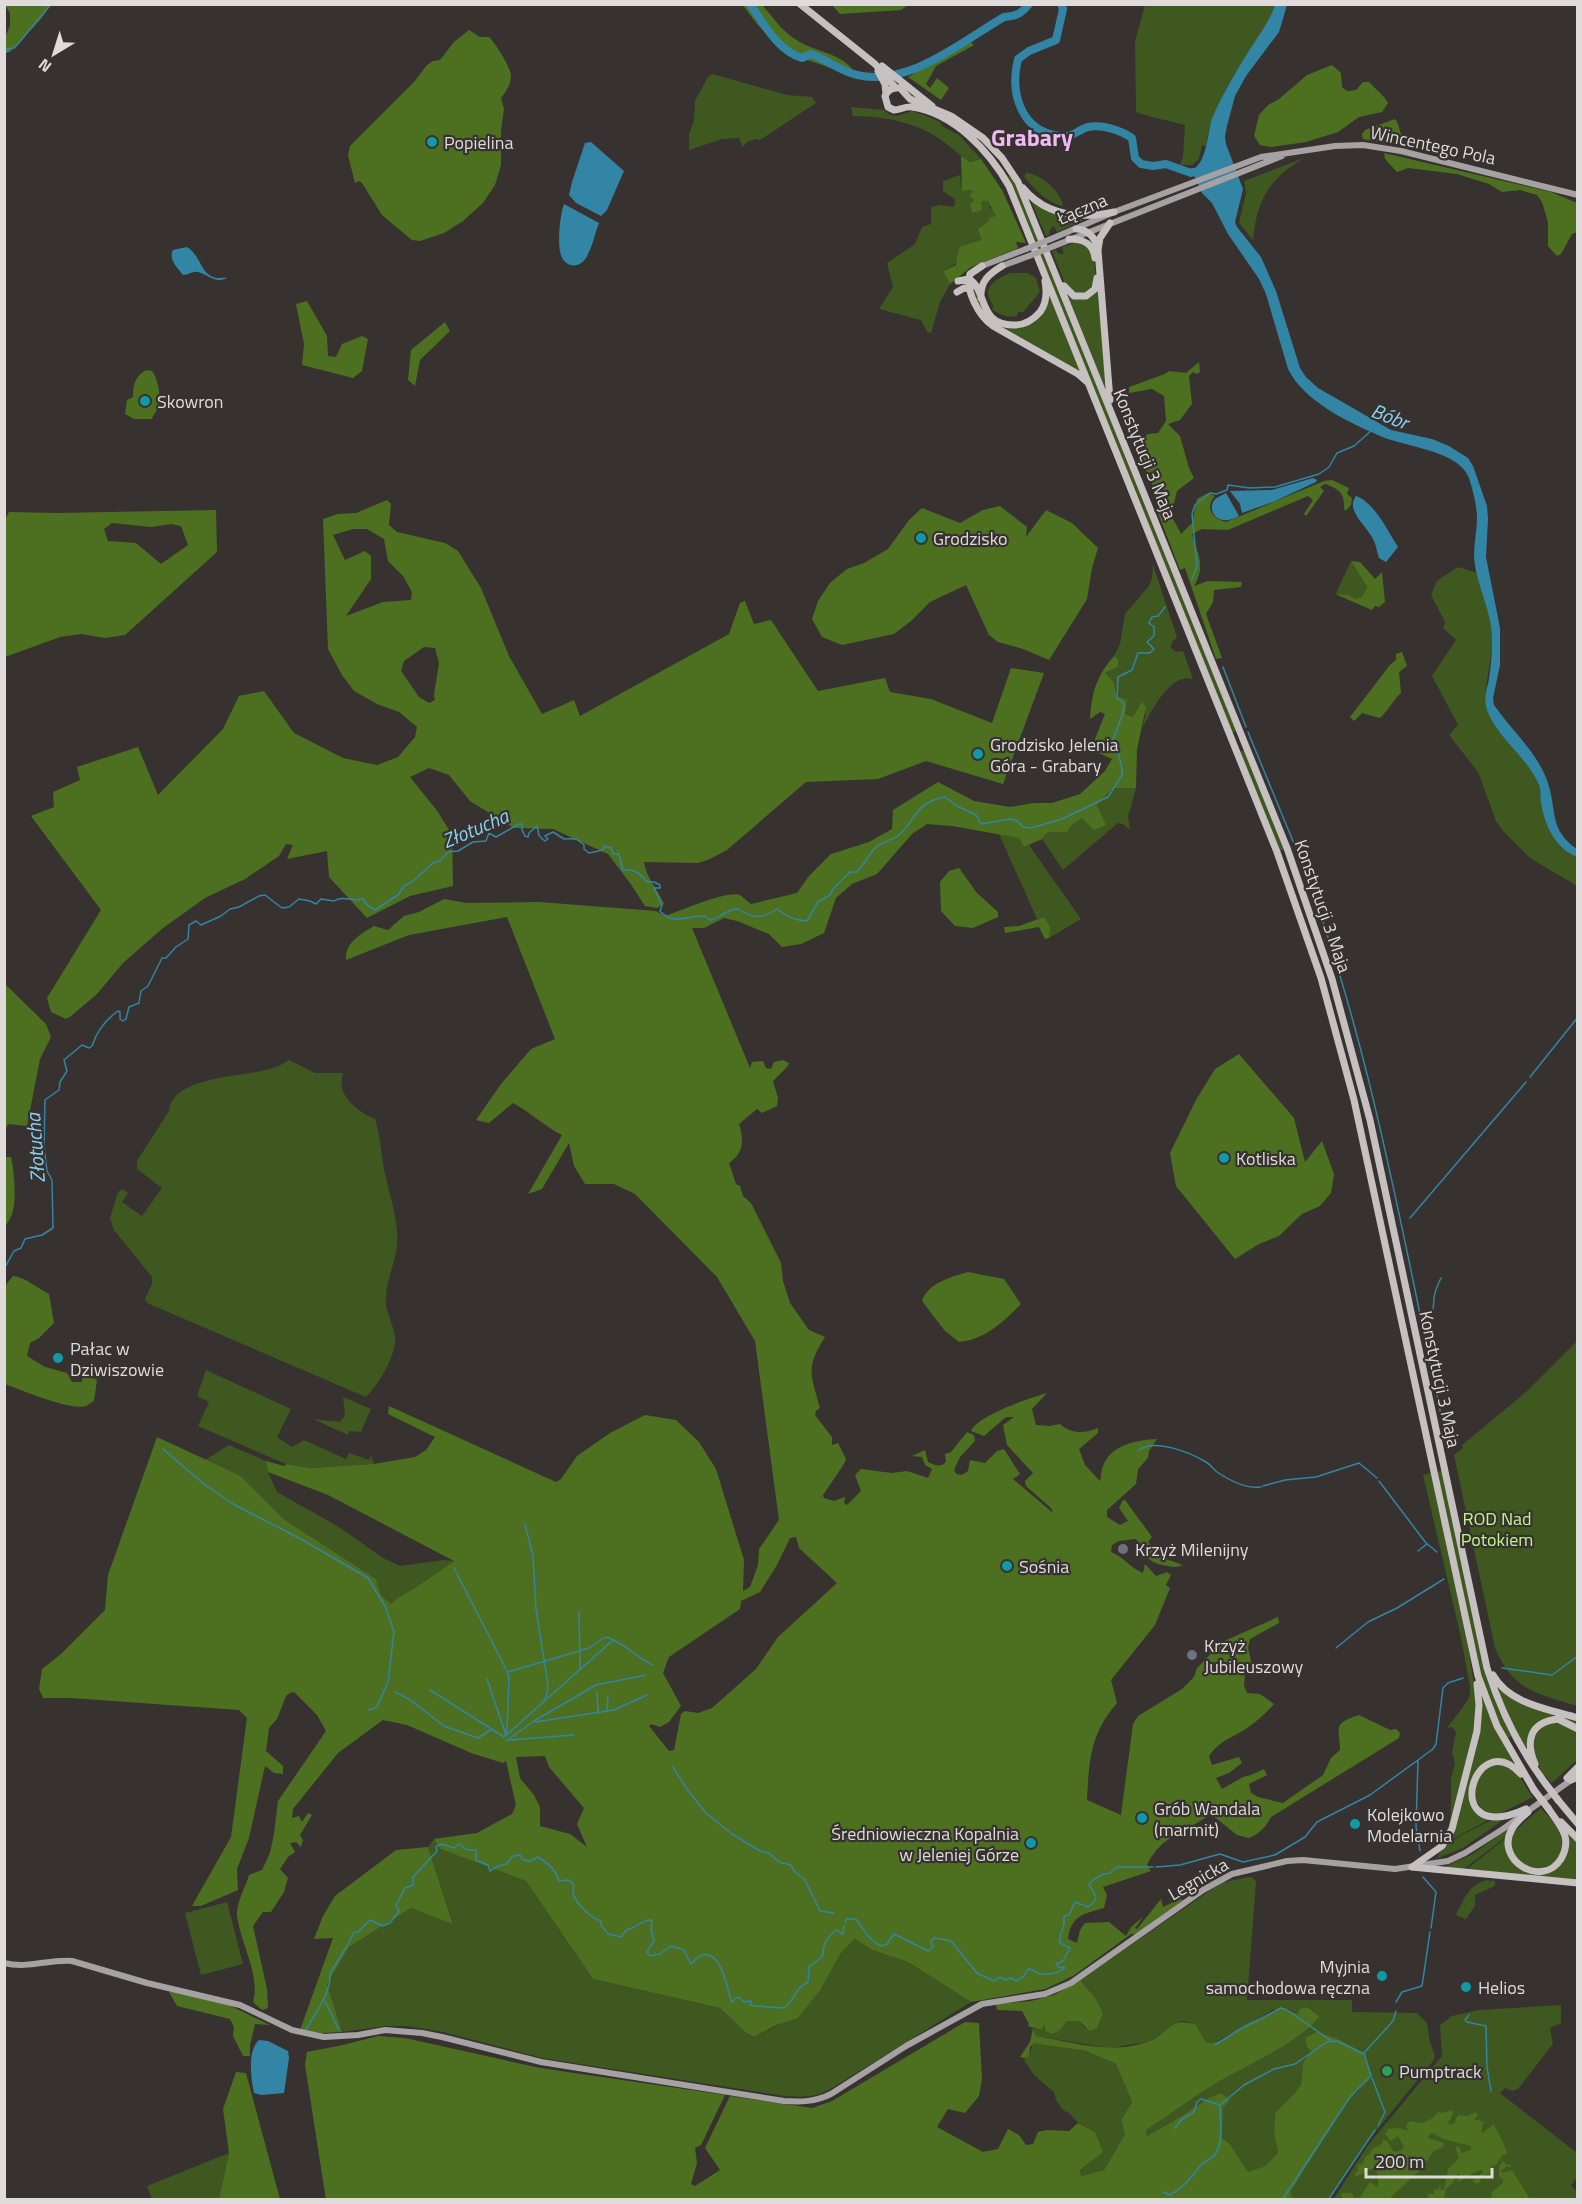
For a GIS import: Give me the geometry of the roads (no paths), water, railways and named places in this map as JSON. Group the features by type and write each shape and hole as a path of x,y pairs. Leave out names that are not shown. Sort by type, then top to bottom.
{"main road":[{"path":"800,4 903,90 907,96 907,102 903,108 897,110 891,109 886,104 886,95 894,84"},
{"path":"861,53 877,62 894,84 942,112"},
{"name":"Konstytucji 3 Maja","path":"907,96 919,104 942,112 966,125 987,141 1018,182 1289,853 1342,1012 1370,1120 1482,1647 1493,1688 1506,1719 1527,1758 1558,1800"},
{"name":"Konstytucji 3 Maja","path":"903,108 918,108 939,116 967,135 989,156 1009,186 1282,863 1330,1009 1354,1100 1472,1651 1484,1694 1497,1726 1534,1790 1548,1808"},
{"name":"Wincentego Pola","path":"1195,185 1269,155 1345,146 1381,147 1494,173 1578,197"},
{"path":"1018,182 1030,195 1064,214 1086,217 1114,212"},
{"name":"Łączna","path":"982,266 1052,242 1114,212 1195,185"},
{"name":"Łączna","path":"1052,242 1070,239 1195,185"},
{"path":"1098,250 1100,238 1110,223"},
{"path":"1076,229 1086,232 1095,240 1098,250 1112,412"},
{"path":"1058,278 1070,294 1078,297 1088,295 1096,285 1093,250 1085,242 1070,239"},
{"name":"Łączna","path":"1002,266 1027,252"},
{"path":"982,266 972,273 969,279 970,289 981,313 990,324 1078,374 1089,384"},
{"path":"981,300 981,289 985,279 991,272 1002,266"},
{"path":"969,279 974,284 987,312 998,322 1012,325 1028,322 1039,313 1046,300 1044,271"},
{"path":"958,281 969,279"},
{"path":"957,292 964,288 970,289"},
{"path":"1482,1647 1494,1677 1508,1693 1523,1701 1578,1718"},
{"path":"1412,1867 1442,1846 1450,1835 1454,1822 1478,1724 1479,1695 1472,1651"},
{"path":"1545,1783 1529,1748 1533,1733 1542,1724 1555,1720 1564,1721 1578,1729"},
{"path":"1527,1810 1500,1818 1482,1813 1471,1795 1474,1777 1485,1767 1503,1763 1516,1770 1534,1790"},
{"path":"1572,1778 1578,1767"},
{"name":"Legnicka","path":"4,1963 25,1966 62,1960 72,1961 240,2005 292,2030 324,2037 358,2035 385,2030 422,2034 541,2062 784,2101 807,2102 825,2097 938,2027 982,2004 1045,1994 1071,1983 1203,1890 1232,1874 1287,1860 1386,1868 1441,1863 1456,1858 1493,1834 1572,1778"},
{"path":"1558,1800 1578,1819"},
{"path":"1558,1800 1578,1824"},
{"path":"1527,1810 1511,1831 1508,1840 1509,1850 1522,1867 1542,1871 1559,1862 1566,1846 1561,1828 1548,1808"},
{"path":"1548,1808 1578,1839"},
{"path":"1412,1867 1578,1883"}],"water":[{"path":"1275,5 1287,5 1279,32 1246,76 1235,96 1225,136 1243,189 1235,222 1261,257 1276,291 1300,368 1306,377 1318,388 1391,430 1432,439 1449,446 1468,458 1473,466 1487,506 1486,557 1500,628 1500,665 1493,698 1494,705 1544,772 1558,827 1568,842 1577,849 1577,857 1563,848 1552,835 1545,820 1540,787 1534,775 1496,727 1486,706 1492,639 1475,565 1477,513 1469,478 1454,461 1366,429 1327,409 1304,391 1288,369 1266,294 1259,279 1228,234 1212,203 1202,193 1195,177 1181,171 1195,168 1199,164 1205,151 1211,122 1217,107 1236,71 1268,21"},
{"path":"591,142 624,171 607,210 601,216 576,203 569,195 585,143"},
{"path":"564,204 599,223 586,259 579,264 570,265 563,260 561,255 559,244"},
{"path":"187,247 209,275 215,278 227,278 215,280 196,272 183,275 174,263 172,253 173,250"},
{"path":"1313,478 1317,480 1316,482 1273,502 1242,513 1240,504 1230,491 1272,490"},
{"path":"1226,493 1239,516 1221,520 1212,511 1212,505 1214,500"},
{"path":"1356,496 1375,511 1398,547 1386,562 1379,558 1373,539 1355,513 1353,502"},
{"path":"259,2040 268,2041 288,2051 284,2093 261,2095 254,2093 251,2058"}],"waterway":[{"path":"4,49 14,48 51,4"},
{"path":"750,4 772,36 793,54 802,58 811,54 851,73 876,77 896,75 934,60 1004,17 1018,14 1029,4"},
{"path":"1061,4 1063,9 1056,40 1029,51 1018,59 1016,87 1022,111 1039,129 1051,134 1066,136 1088,127 1099,126 1122,132 1132,138 1135,158 1141,164 1153,166 1166,164 1191,173"},
{"path":"4,54 9,49"},
{"name":"Złotucha","path":"1192,579 1197,566 1192,514 1195,505 1210,493 1216,494 1227,490 1228,485 1250,488 1275,487 1319,474 1329,467 1337,453 1354,446 1372,430"},
{"name":"Złotucha","path":"4,1269 14,1251 21,1248 25,1239 42,1235 53,1228 52,1180 47,1171 44,1147 45,1100 59,1090 60,1082 67,1071 64,1060 82,1045 89,1048 92,1046 102,1026 118,1011 120,1019 123,1021 126,1019 129,1007 139,1003 141,991 148,986 162,958 166,958 188,939 189,925 196,921 201,925 230,909 265,895 282,908 289,907 299,899 316,904 321,899 334,901 363,899 375,910 398,895 404,886 412,882 433,863 440,861 448,852 458,851 473,842 486,841 489,833 496,837 519,824 522,824 525,836 528,837 537,826 539,835 545,841 548,839 545,836 553,832 564,839 579,841 589,853 603,850 604,846 611,848 613,854 619,854 623,870 634,871 647,882 660,885 660,888 654,888 662,905 660,911 670,918 705,916 710,920 730,910 738,909 748,915 758,916 767,915 777,909 791,918 807,921 818,902 830,895 850,872 857,872 877,846 899,835 922,807 935,799 945,797 976,815 981,824 1011,819 1023,827 1031,828 1062,819 1108,797 1122,775 1118,752 1112,742 1124,704 1117,698 1118,677 1132,670 1138,653 1150,653 1154,649 1147,642 1154,636 1154,627 1149,623 1152,617 1158,616 1165,607"},
{"path":"1223,667 1246,727"},
{"path":"1248,732 1295,846"},
{"path":"1297,850 1346,996 1366,1071 1401,1221 1448,1447"},
{"path":"1530,1077 1578,1017"},
{"path":"1410,1218 1526,1082"},
{"path":"1423,1318 1433,1311 1435,1293 1441,1278"},
{"path":"1139,1450 1154,1446 1173,1448 1206,1462 1232,1481 1249,1487 1261,1487"},
{"path":"163,1449 204,1484 233,1504 301,1539 368,1578 385,1606 394,1632 388,1682 377,1707 369,1710"},
{"path":"1263,1486 1285,1480 1316,1477 1359,1463 1377,1478"},
{"path":"1379,1481 1426,1543 1437,1552"},
{"path":"525,1524 533,1556 536,1609 548,1685 544,1700"},
{"path":"1418,1551 1427,1544"},
{"path":"454,1568 509,1677 505,1735"},
{"path":"1336,1648 1368,1622 1397,1608 1444,1579"},
{"path":"579,1612 580,1668"},
{"path":"508,1672 589,1648 605,1637 617,1642 652,1665"},
{"path":"430,1690 504,1737 612,1641"},
{"path":"1502,1668 1552,1675 1578,1656"},
{"path":"506,1741 534,1721 596,1685 646,1675"},
{"path":"1156,1867 1180,1865 1220,1854 1243,1862 1275,1855 1305,1837 1317,1822 1370,1795 1433,1749 1436,1744 1443,1688 1448,1683 1463,1678"},
{"path":"487,1679 505,1732"},
{"path":"395,1692 409,1699 444,1726 478,1738 492,1729"},
{"path":"597,1692 598,1712"},
{"path":"535,1722 614,1710 647,1695"},
{"path":"607,1710 608,1696"},
{"path":"509,1740 574,1735"},
{"path":"1418,1760 1416,1827 1420,1851"},
{"path":"673,1767 706,1813 732,1834 760,1851 769,1853 779,1862 791,1865 794,1871 805,1880 820,1911 834,1913"},
{"path":"306,2029 325,1995 330,1974 354,1932 358,1932 370,1920 383,1926 390,1923 399,1911 396,1905 405,1888 413,1885 413,1877 437,1851 436,1847 441,1844 454,1848 459,1844 467,1850 476,1850 476,1860 488,1865 490,1871 507,1864 515,1856 520,1855 523,1860 531,1861 538,1857 551,1867 559,1881 568,1880 573,1883 573,1893 580,1906 601,1921 601,1925 608,1934 621,1937 626,1930 652,1920 651,1929 654,1941 647,1952 650,1956 660,1954 671,1946 684,1950 691,1964 701,1955 709,1955 715,1959 723,1972 732,2002 738,1997 744,2002 751,2001 750,2005 784,2008 800,1988 808,1982 809,1967 823,1956 823,1948 828,1938 836,1930 843,1934 844,1926"},
{"path":"845,1922 847,1919 856,1919 869,1937 881,1946 887,1944 894,1934 928,1951 933,1947 931,1941 934,1938 951,1941 977,1973 994,1981 1000,1977 1016,1981 1024,1976 1028,1969 1044,1974 1056,1973 1065,1968 1060,1968 1056,1964 1063,1961 1070,1948 1060,1943 1064,1916 1069,1915 1075,1902 1088,1907 1094,1902 1096,1897 1089,1884 1117,1867 1153,1867"},
{"path":"1423,1877 1436,1892 1431,1928"},
{"path":"1396,2002 1402,1992 1422,1986 1430,1932"},
{"path":"325,2001 339,2030"},
{"path":"1215,2045 1281,2008 1330,2040"},
{"path":"1282,2200 1350,2097 1371,2076 1364,2053 1393,2021 1396,2011"},
{"path":"1469,2015 1465,2020 1467,2022 1486,2026 1487,2067 1491,2091"},
{"path":"1163,2192 1170,2195 1179,2189 1201,2165 1215,2155 1221,2136 1220,2105 1244,2085 1274,2069 1295,2064 1327,2042 1337,2041 1364,2054"},
{"path":"1372,2078 1385,2112 1378,2126"},
{"path":"1175,2128 1181,2120 1194,2112 1197,2102 1201,2099 1220,2105"},
{"path":"1328,2200 1375,2130"}],"place":[{"name":"Popielina","path":"432,142"},
{"name":"Skowron","path":"145,401"},
{"name":"Grodzisko","path":"921,538"},
{"name":"Grodzisko Jelenia Góra - Grabary","path":"978,754"},
{"name":"Kotliska","path":"1224,1158"},
{"name":"Pałac w Dziwiszowie","path":"58,1358"},
{"name":"Krzyż Milenijny","path":"1123,1549"},
{"name":"Sośnia","path":"1007,1566"},
{"name":"Krzyż Jubileuszowy","path":"1192,1655"},
{"name":"Grób Wandala (marmit)","path":"1142,1818"},
{"name":"Kolejkowo Modelarnia","path":"1355,1824"},
{"name":"Średniowieczna Kopalnia w Jeleniej Górze","path":"1031,1843"},
{"name":"Myjnia samochodowa ręczna","path":"1382,1976"},
{"name":"Helios","path":"1466,1987"},
{"name":"Pumptrack","path":"1387,2071"}],"district":[{"name":"Grabary","path":"1032,137"}],"water label":[{"name":"Bóbr","path":"1390,416"}],"park label":[{"name":"ROD Nad Potokiem","path":"1497,1528"}]}
